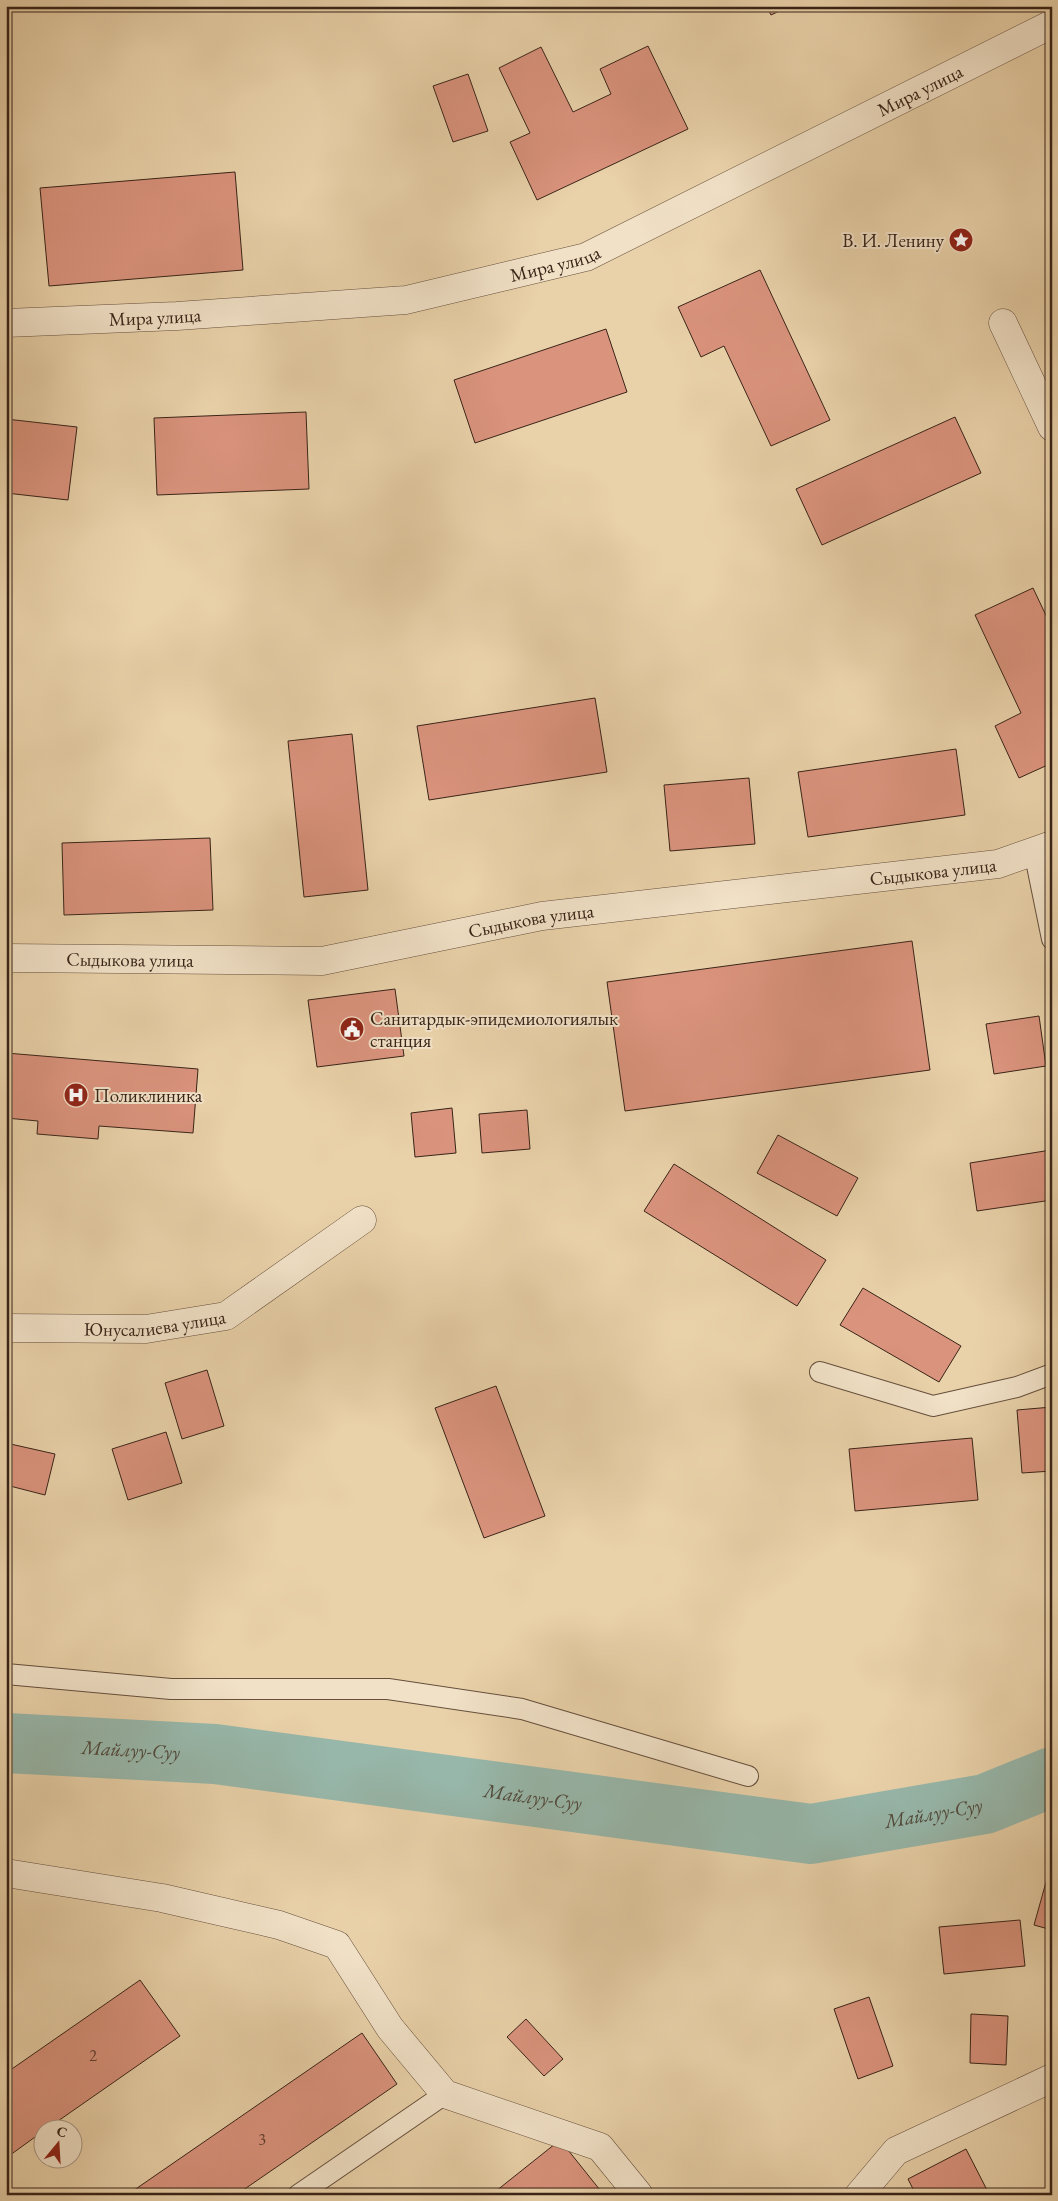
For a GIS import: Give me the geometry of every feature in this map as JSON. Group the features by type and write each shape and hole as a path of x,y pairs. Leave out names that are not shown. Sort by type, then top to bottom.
{"street":[{"name":"Мира улица","path":"6,323 177,316 406,300 586,257 1052,24"},
{"path":"1003,323 1052,427"},
{"name":"Сыдыкова улица","path":"6,958 322,961 542,916 998,864 1043,848"},
{"name":"Юнусалиева улица","path":"6,1328 146,1329 226,1316 362,1220"},
{"path":"6,1872 162,1898 279,1925 336,1945 390,2028 445,2094 600,2147 639,2195"},
{"path":"858,2195 896,2151 1052,2078"}],"lane":[{"path":"1043,848 1052,939"},
{"path":"820,1372 933,1406 1018,1387 1052,1374"},
{"path":"6,1674 171,1689 388,1690 522,1709 748,1776"},
{"path":"298,2195 445,2094"}],"building":[{"path":"181,6 231,6 231,11"},
{"path":"766,6 790,6 771,15"},
{"path":"648,46 688,129 537,200 510,142 530,133 499,68 541,47 573,112 611,94 600,69"},
{"path":"468,74 488,131 453,142 433,86"},
{"path":"235,172 243,270 49,286 40,188"},
{"path":"760,270 830,420 771,446 724,346 701,357 678,307"},
{"path":"606,329 627,392 475,443 454,380"},
{"path":"306,412 309,489 157,495 154,418"},
{"path":"955,417 981,473 822,545 796,489"},
{"path":"6,419 77,427 68,500 6,493"},
{"path":"1033,588 1052,628 1052,763 1019,778 995,726 1021,713 975,615"},
{"path":"595,698 607,772 429,800 417,726"},
{"path":"352,734 368,890 304,897 288,741"},
{"path":"956,749 965,815 808,837 798,772"},
{"path":"749,778 755,844 670,851 664,785"},
{"path":"210,838 213,910 64,915 62,843"},
{"path":"912,941 930,1070 625,1111 607,982"},
{"path":"395,989 404,1056 317,1067 308,1000"},
{"path":"1039,1016 1046,1066 994,1074 986,1024"},
{"path":"6,1053 198,1069 193,1133 99,1126 98,1139 37,1134 38,1121 6,1118"},
{"path":"452,1108 456,1153 415,1157 411,1113"},
{"path":"527,1110 530,1149 482,1153 479,1114"},
{"path":"778,1135 858,1178 837,1216 757,1173"},
{"path":"1051,1150 1052,1200 977,1211 970,1163"},
{"path":"674,1164 826,1260 797,1306 644,1211"},
{"path":"863,1288 961,1346 939,1382 840,1325"},
{"path":"207,1370 224,1426 182,1439 165,1383"},
{"path":"496,1386 545,1516 484,1538 435,1408"},
{"path":"1052,1407 1052,1471 1022,1473 1017,1410"},
{"path":"166,1432 182,1483 128,1500 112,1449"},
{"path":"972,1438 978,1500 855,1511 849,1449"},
{"path":"6,1443 55,1454 45,1495 6,1485"},
{"path":"1048,1875 1052,1876 1052,1930 1034,1925"},
{"path":"1020,1920 1025,1966 944,1974 939,1927"},
{"path":"140,1980 180,2036 62,2118 32,2118 32,2139 6,2158 6,2073"},
{"path":"869,1997 893,2066 858,2079 834,2009"},
{"path":"971,2014 1008,2016 1006,2065 970,2063"},
{"path":"526,2019 563,2059 544,2076 507,2037"},
{"path":"362,2033 397,2084 236,2195 127,2195"},
{"path":"560,2140 604,2195 491,2195"},
{"path":"966,2149 987,2190 979,2195 916,2195 908,2179"}],"waterway":[{"name":"Майлуу-Суу","path":"6,1743 215,1754 811,1834 985,1804 1052,1777"}],"place":[{"name":"В. И. Ленину","path":"961,240"},
{"name":"Санитардык-эпидемиологиялык станция","path":"352,1029"},
{"name":"Поликлиника","path":"76,1095"}]}
